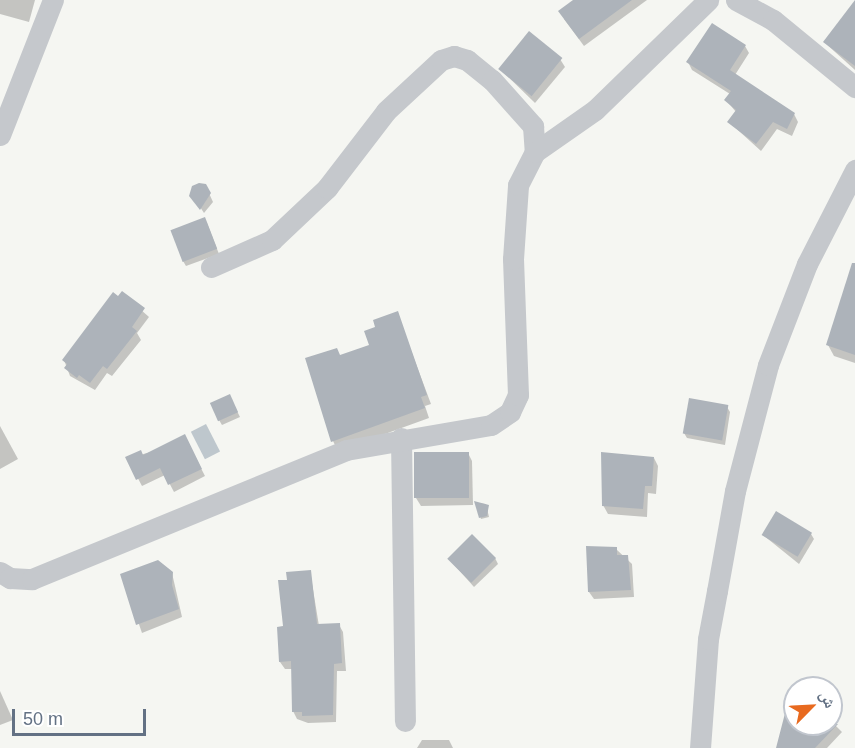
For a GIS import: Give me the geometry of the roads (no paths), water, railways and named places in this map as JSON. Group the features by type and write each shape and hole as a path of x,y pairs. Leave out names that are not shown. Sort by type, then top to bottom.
{"street":[{"path":"0,135 53,0"},
{"path":"0,572 10,578 32,579 346,450 400,438 490,425 510,412 518,395 513,259 518,185 535,152 595,110 708,0"},
{"path":"736,0 773,20 855,87"},
{"path":"211,267 272,240 327,188 386,111 441,60 454,56 467,60 492,80 533,126 535,152"},
{"path":"700,748 712,620 735,491 765,376 807,264 855,170"},
{"path":"400,438 405,721"}]}
